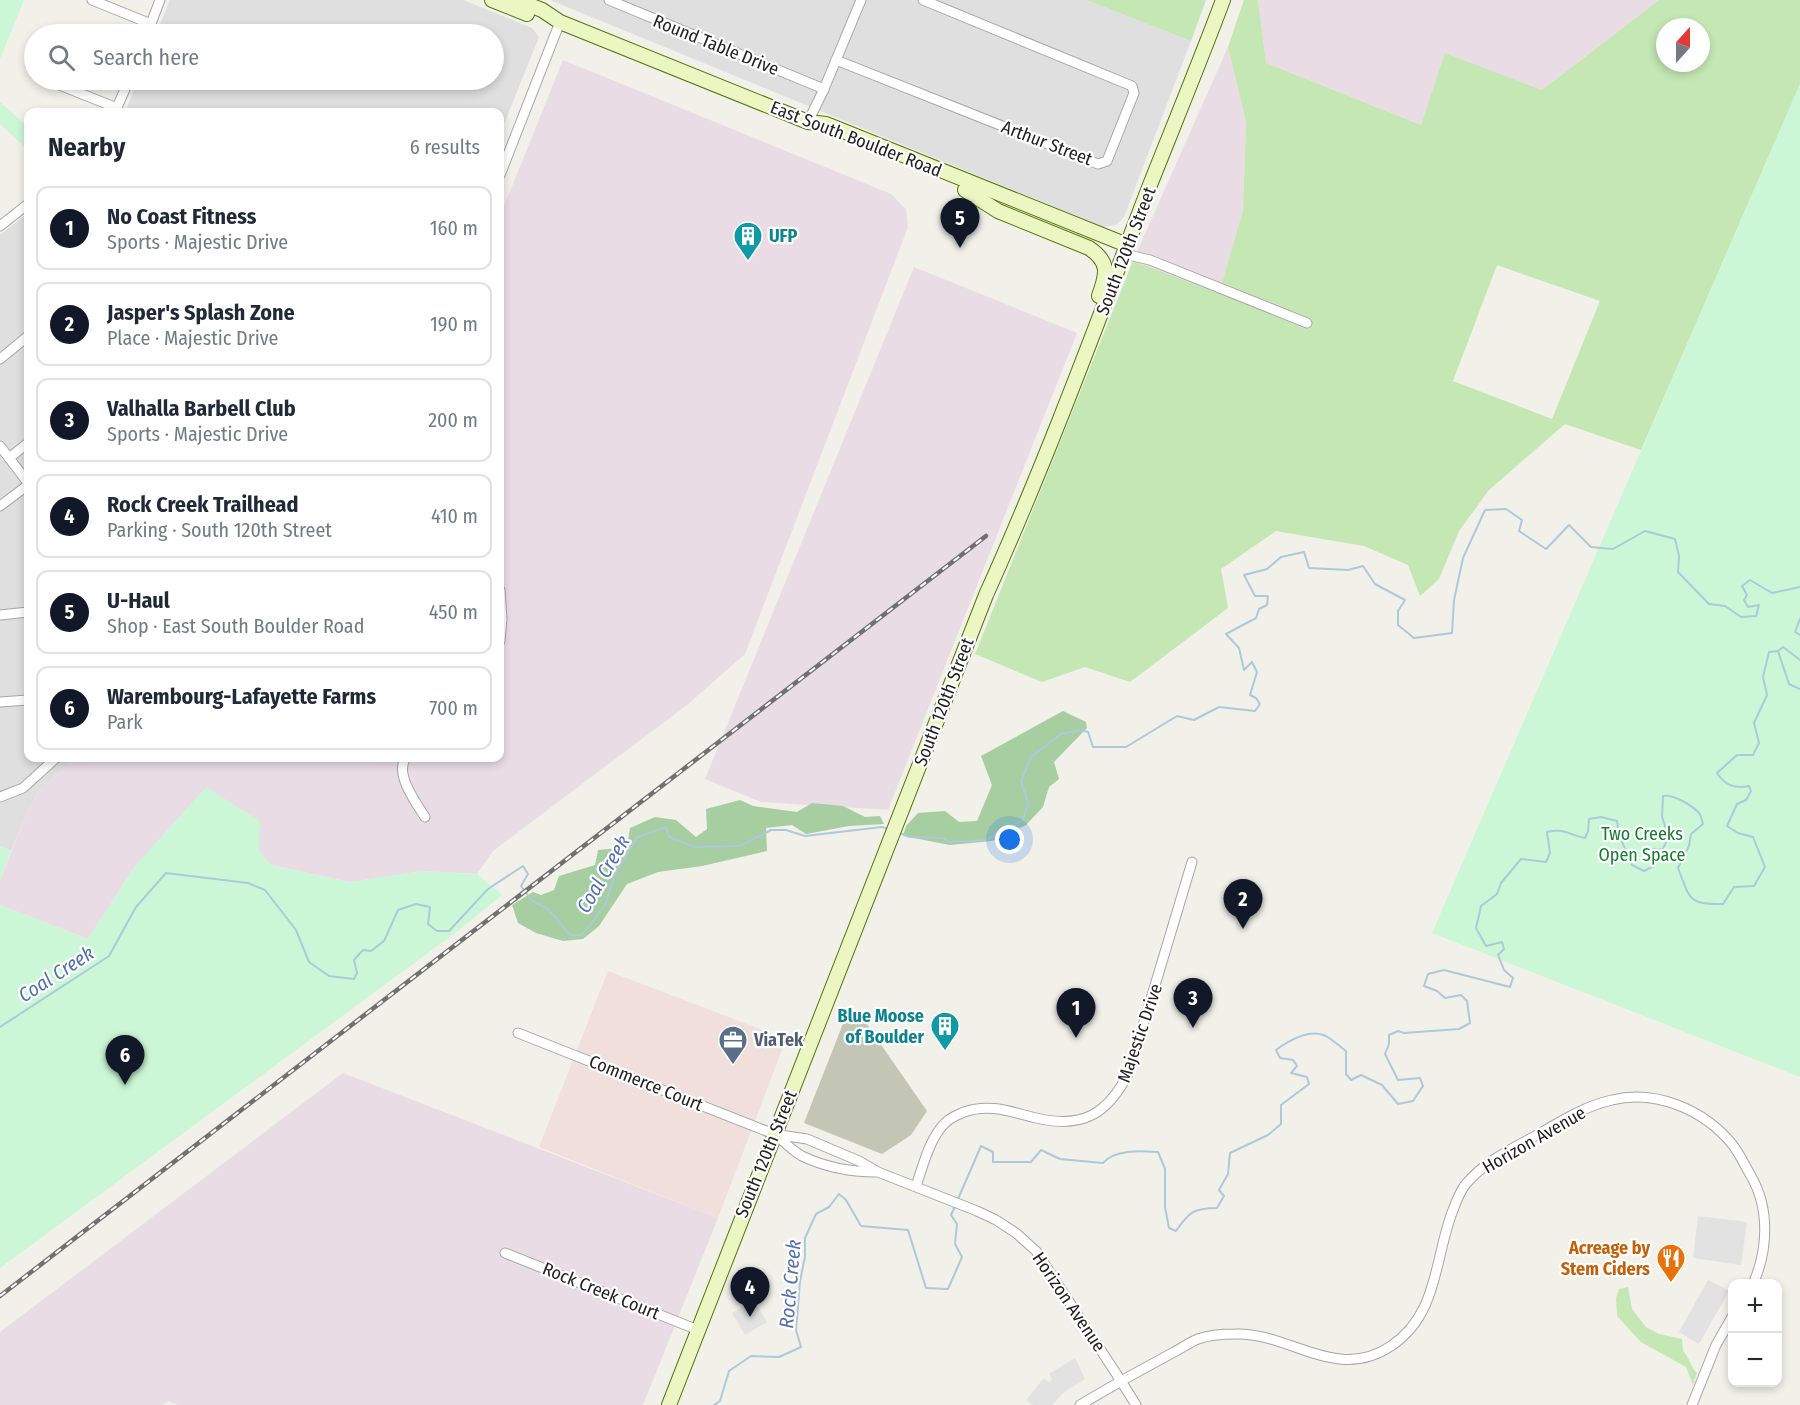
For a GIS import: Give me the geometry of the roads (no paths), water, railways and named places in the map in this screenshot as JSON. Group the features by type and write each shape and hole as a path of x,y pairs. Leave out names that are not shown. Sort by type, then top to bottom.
{"main road":[{"name":"East South Boulder Road","path":"492,0 538,18 560,22 808,122 826,124 1126,249"},
{"name":"East South Boulder Road","path":"517,0 542,10 560,22"},
{"name":"South 120th Street","path":"669,1405 986,595 1068,402 1223,0"},
{"path":"808,122 828,135 965,190 998,211 1089,248 1098,254 1104,262 1104,283 1087,328 1068,402"},
{"name":"East South Boulder Road","path":"965,190 1126,249"}],"street":[{"path":"92,0 151,24 160,0"},
{"name":"Round Table Drive","path":"609,0 824,89"},
{"path":"808,122 861,0"},
{"name":"Arthur Street","path":"836,60 1098,164 1107,161 1134,93 1132,86 923,0"},
{"path":"504,165 560,22"},
{"path":"70,90 111,108"},
{"path":"117,108 125,90"},
{"path":"0,226 24,207"},
{"name":"East South Boulder Road","path":"1126,249 1307,323"},
{"path":"0,359 24,339"},
{"path":"0,446 24,479"},
{"path":"9,458 24,446"},
{"path":"0,506 24,487"},
{"path":"0,615 24,612"},
{"path":"0,702 24,700"},
{"path":"0,797 23,788 52,762"},
{"path":"403,762 402,772 425,817"},
{"name":"Majestic Drive","path":"916,1186 934,1138 947,1121 961,1113 987,1107 1067,1123 1094,1114 1116,1096 1129,1072 1192,862"},
{"name":"Commerce Court","path":"518,1033 774,1134"},
{"name":"Horizon Avenue","path":"1121,1381 1199,1338 1221,1335 1260,1336 1327,1358 1348,1360 1361,1359 1391,1346 1412,1327 1427,1304 1449,1220 1464,1186 1487,1163 1570,1115 1614,1099 1648,1098 1675,1103 1704,1117 1732,1144 1755,1182 1762,1207 1765,1250 1755,1279"},
{"name":"Horizon Avenue","path":"774,1134 801,1155 857,1172 878,1172"},
{"name":"Horizon Avenue","path":"774,1134 807,1139 859,1161 878,1172 977,1211 1016,1233 1036,1251 1136,1405"},
{"name":"Rock Creek Court","path":"505,1253 698,1330"},
{"path":"1692,1405 1716,1345 1728,1324"},
{"path":"1080,1405 1121,1381"}],"waterway":[{"name":"Coal Creek","path":"900,833 910,837 943,838 949,842 985,840 1023,820 1028,803 1021,781 1031,757 1061,734 1080,730 1088,732 1093,747 1126,747 1177,716 1194,720 1219,707 1255,711 1260,704 1250,695 1257,672 1252,662 1244,670 1239,648 1226,634 1256,618 1259,609 1267,605 1268,596 1255,596 1244,575 1267,569 1281,557 1304,552 1309,568 1348,570 1363,566 1375,584 1405,600 1398,611 1398,625 1414,638 1452,633 1454,600 1463,558 1485,510 1506,509 1522,520 1519,531 1546,549 1569,525 1591,547 1613,549 1645,531 1675,539 1679,556 1678,572 1709,604 1725,606 1741,617 1756,616 1759,605 1748,607 1744,600 1747,595 1742,586 1750,580 1772,593 1800,587"},
{"name":"Coal Creek","path":"1800,619 1795,632 1800,635"},
{"name":"Coal Creek","path":"1800,660 1783,647 1778,651 1789,684 1800,689"},
{"name":"Rock Creek","path":"958,1199 981,1146 993,1152 993,1162 1031,1162 1041,1150 1060,1159 1103,1163 1108,1158 1121,1153 1158,1152 1165,1169 1165,1207 1169,1228 1176,1231 1193,1212 1217,1208 1224,1196 1219,1190 1228,1174 1230,1153 1268,1135 1281,1124 1281,1105 1309,1084 1307,1077 1291,1073 1297,1066 1293,1060 1280,1058 1276,1050 1306,1035 1326,1036 1346,1051 1346,1074 1351,1080 1361,1075 1382,1085 1398,1104 1413,1101 1423,1086 1420,1078 1398,1080 1385,1054 1389,1044 1389,1035 1398,1031 1404,1033 1459,1029 1470,1023 1467,1001 1461,995 1445,998 1437,991 1424,986 1428,974 1444,970 1510,987 1513,978 1504,970 1498,955 1504,949 1502,942 1486,946 1476,928 1481,906 1497,894 1501,883 1521,859 1546,862 1550,853 1547,832 1563,831 1585,838 1589,819 1601,817 1617,821 1619,835 1632,865 1644,871 1654,866 1648,859 1653,849 1662,850 1669,837 1662,817 1663,796 1672,797 1683,801 1697,811 1703,824 1691,834 1689,846 1678,868 1692,898 1702,903 1723,904 1734,887 1754,886 1765,867 1753,837 1738,833 1727,826 1737,804 1746,800 1751,791 1749,786 1739,787 1723,781 1717,773 1737,755 1753,755 1759,743 1754,723 1767,695 1763,677 1769,652 1778,651"},
{"name":"Coal Creek","path":"0,1027 109,956 136,907 166,873 248,883 265,890 296,930 309,962 329,976 354,979 357,973 354,960 363,950 371,951 384,941 398,910 416,904 430,907 428,924 437,931 449,931 488,889 523,866 528,874 521,886 532,901 548,909 570,935 582,935 605,905 615,874 637,837 666,827 669,837 695,847 740,846 771,830 786,830 805,836 882,827 889,829"},
{"name":"Rock Creek","path":"714,1405 720,1401 729,1371 751,1356 779,1357 801,1347 796,1330 800,1281 805,1257 805,1238 816,1214 829,1207 839,1194 846,1200 861,1226 908,1230 926,1288 948,1289 962,1257 955,1244 957,1224 951,1215 956,1204"}],"railway":[{"path":"0,1296 986,536"}],"place":[{"name":"U-Haul","path":"960,248"},
{"name":"UFP","path":"748,262"},
{"name":"Jasper's Splash Zone","path":"1243,929"},
{"name":"Valhalla Barbell Club","path":"1193,1028"},
{"name":"No Coast Fitness","path":"1076,1038"},
{"name":"Blue Moose of Boulder","path":"945,1052"},
{"name":"ViaTek","path":"733,1066"},
{"name":"Warembourg-Lafayette Farms","path":"125,1085"},
{"name":"Acreage by Stem Ciders","path":"1671,1284"},
{"name":"Rock Creek Trailhead","path":"750,1317"}],"park label":[{"name":"Two Creeks Open Space","path":"1642,844"}]}
